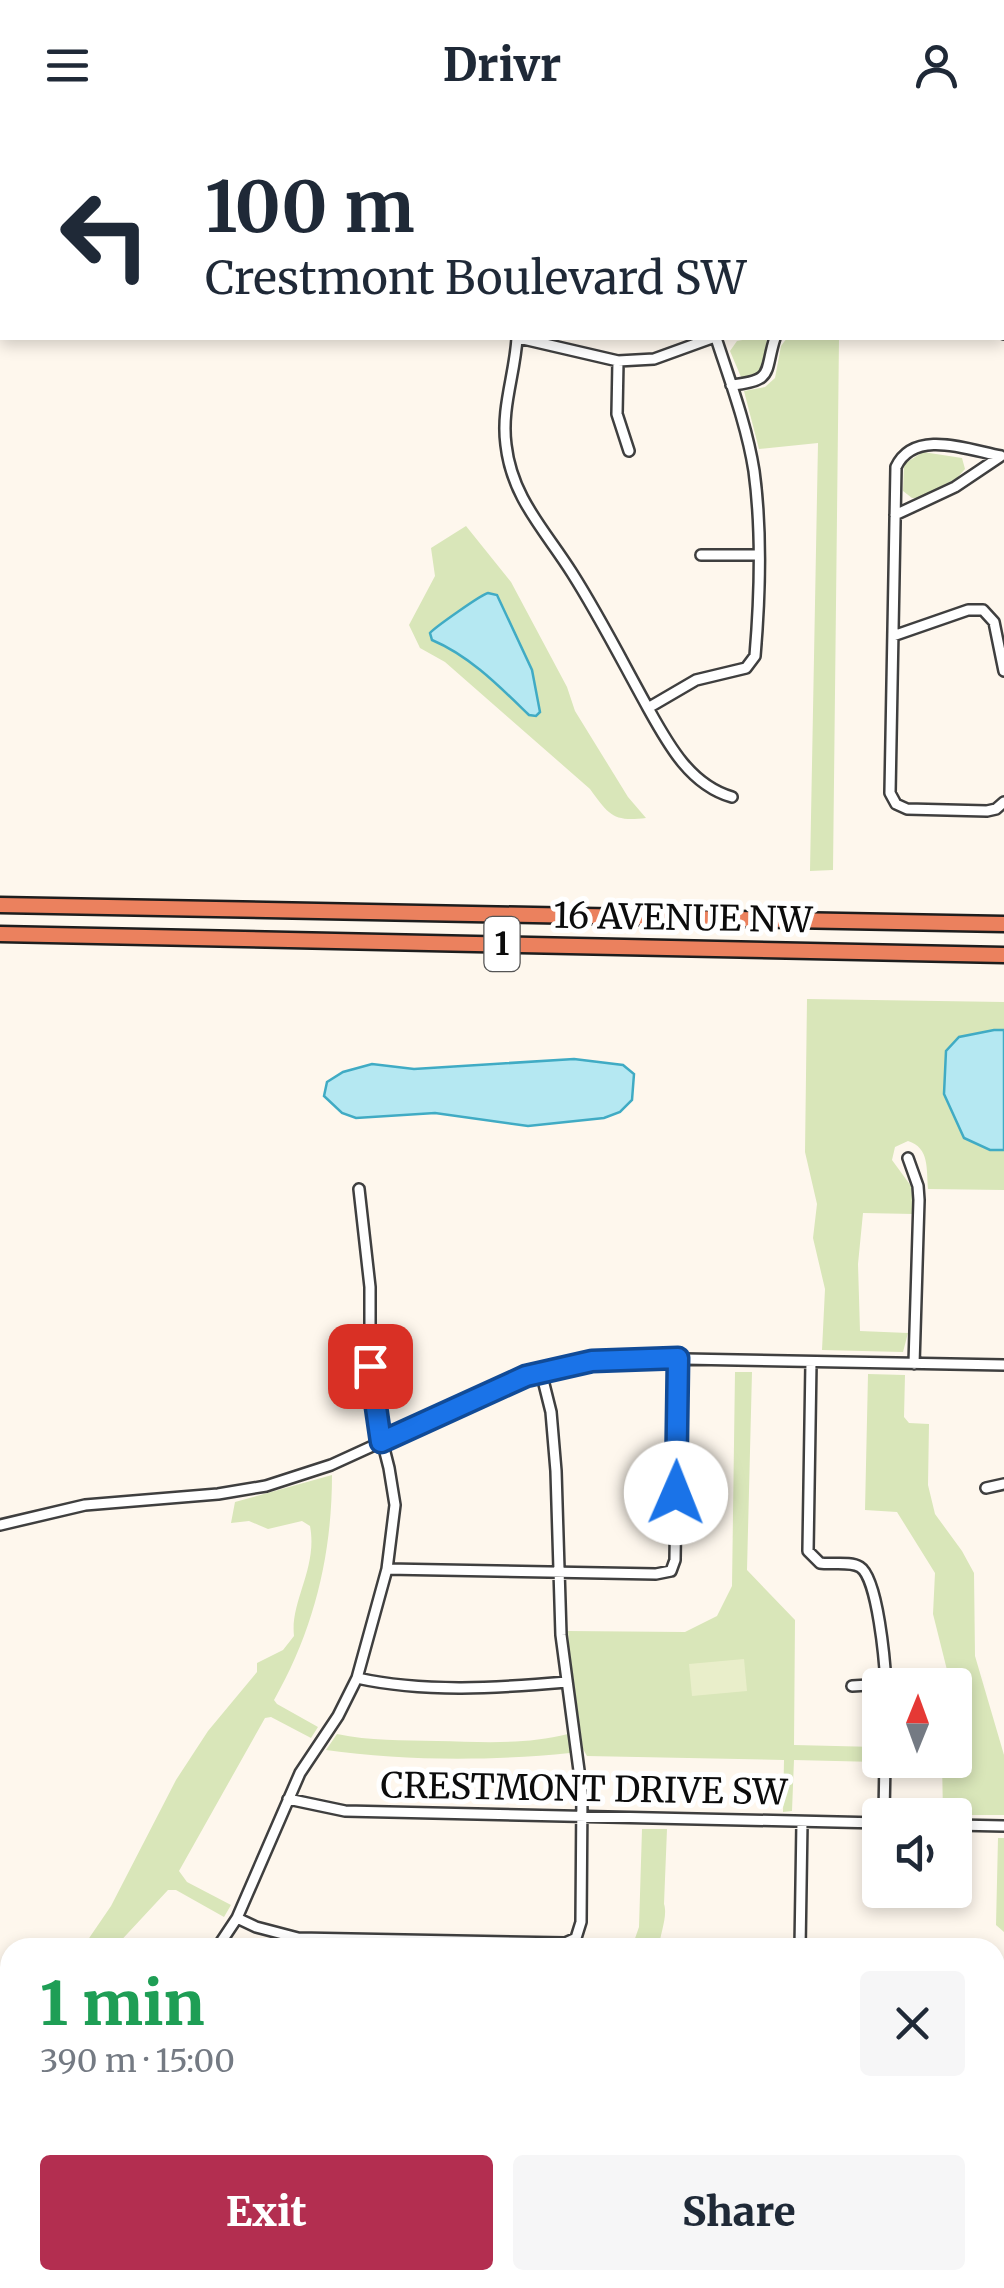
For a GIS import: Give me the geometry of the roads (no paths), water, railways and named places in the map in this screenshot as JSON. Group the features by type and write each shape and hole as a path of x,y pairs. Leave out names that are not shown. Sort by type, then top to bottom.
{"highway":[{"name":"16 AVENUE NW","path":"0,904 1004,924"},
{"name":"16 AVENUE NW","path":"0,934 1004,955"}],"street":[{"path":"518,340 504,421 514,482 534,522 574,576 677,756 702,783 732,797"},
{"path":"527,340 618,361 654,358 708,340"},
{"path":"648,708 685,684 742,670 754,661 754,473 715,340"},
{"path":"731,385 764,377 775,340"},
{"path":"618,361 618,414 629,451"},
{"path":"1003,455 926,444 909,449 896,467 890,792 892,800 907,809 987,811 1004,802"},
{"path":"895,515 955,487 1003,455"},
{"path":"701,554 757,555"},
{"path":"892,636 973,609 983,610 994,622 1004,671"},
{"path":"908,1158 919,1200 914,1364"},
{"path":"224,1938 237,1918 288,1799 357,1678 387,1568 395,1506 372,1388 370,1287 359,1189"},
{"path":"0,1525 75,1507 266,1486 319,1469 512,1381 604,1360 678,1358 1004,1366"},
{"path":"387,1568 557,1574 656,1574 670,1570 675,1560 678,1358"},
{"path":"811,1362 808,1550 820,1563 856,1566 865,1573 880,1630 884,1668"},
{"path":"542,1372 551,1412 557,1574 583,1818 581,1922 576,1938"},
{"path":"986,1488 1004,1484"},
{"path":"357,1678 451,1687 568,1682"},
{"path":"852,1686 862,1686"},
{"name":"CRESTMONT DRIVE SW","path":"288,1799 345,1811 862,1824"},
{"path":"800,1938 802,1822"},
{"path":"972,1825 1004,1826"},
{"path":"237,1918 298,1938"}],"water":[{"path":"488,593 497,595 532,670 540,712 536,716 529,715 472,663 432,640 433,630"},
{"path":"1004,1030 1004,1150 990,1150 964,1138 944,1094 946,1051 959,1037"},
{"path":"574,1059 623,1065 634,1074 632,1100 620,1112 604,1118 528,1126 435,1113 356,1118 342,1113 324,1096 327,1082 343,1072 372,1064 414,1069"}]}
